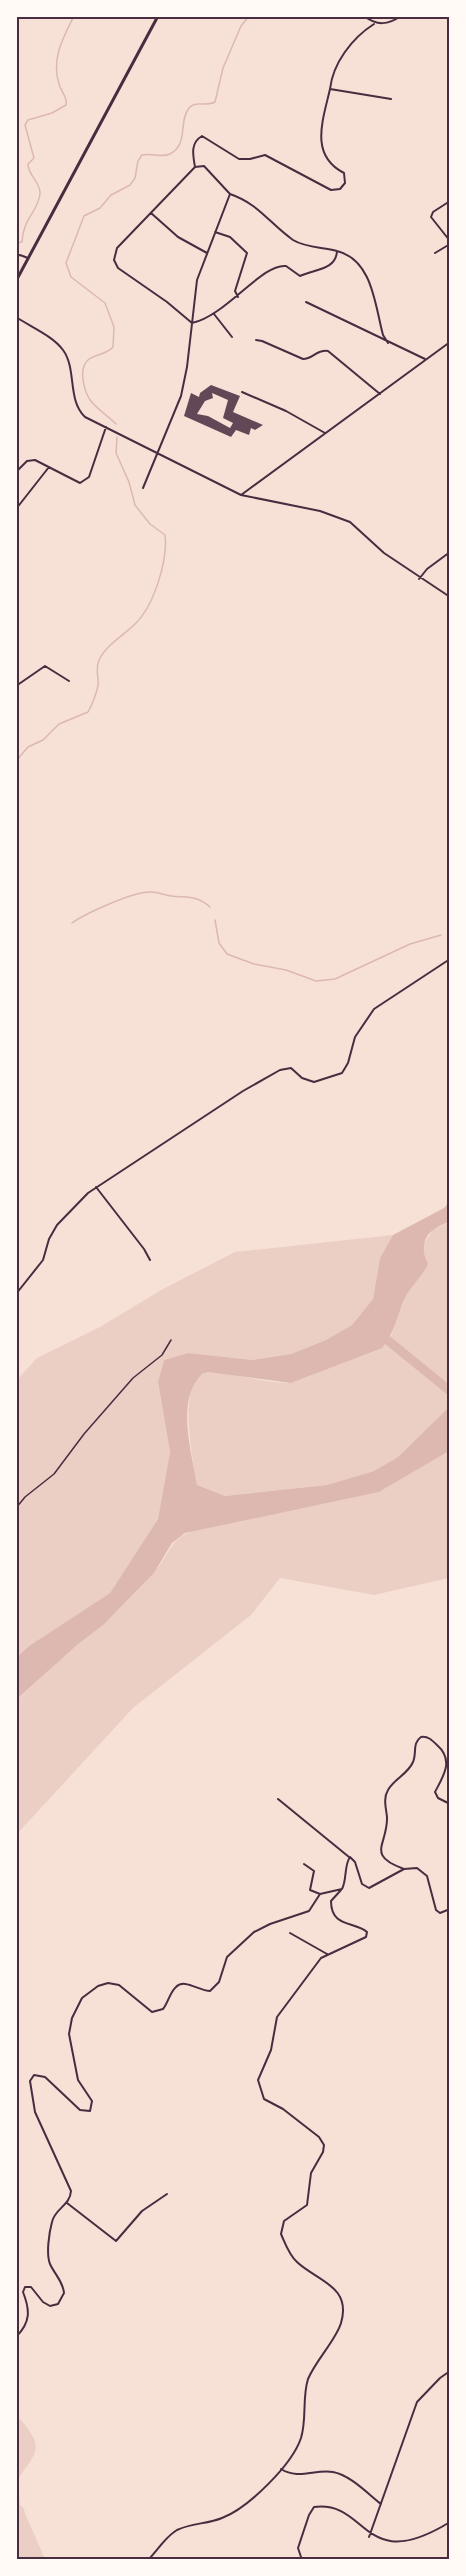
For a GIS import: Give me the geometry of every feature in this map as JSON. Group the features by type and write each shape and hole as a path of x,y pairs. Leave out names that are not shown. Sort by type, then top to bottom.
{"street":[{"path":"16,281 158,16"},
{"path":"364,16 374,24"},
{"path":"195,167 192,153 194,144 202,136 239,159 265,155 331,190 340,189 345,183 344,173 330,164 323,153 324,117 334,69 352,42 374,24 390,23 401,16"},
{"path":"330,89 391,99"},
{"path":"192,323 150,290 122,273 116,265 114,256 117,248 195,167 204,166 231,194 247,200 297,242 337,250 353,258 366,272 383,335 388,343"},
{"path":"143,488 181,396 187,372 197,280 231,194"},
{"path":"435,253 450,243 431,217 433,212 450,201"},
{"path":"151,213 178,237 207,253"},
{"path":"215,232 230,237 247,253 235,291 238,297"},
{"path":"192,323 214,314 238,297 270,268 286,266 300,276 332,264 336,260 337,250"},
{"path":"16,256 24,255 29,258"},
{"path":"306,302 426,360"},
{"path":"214,314 232,337"},
{"path":"16,317 50,338 63,351 79,412 85,417 241,495 320,511 350,522 384,554 419,579 450,597"},
{"path":"256,340 303,359 310,358 320,351 328,351 380,394"},
{"path":"241,495 450,342"},
{"path":"242,392 286,411 325,433"},
{"path":"16,472 23,464 31,460 80,483 86,481 106,427"},
{"path":"16,509 49,467"},
{"path":"419,579 427,569 450,552"},
{"path":"16,686 45,666 69,681"},
{"path":"16,1294 43,1260 49,1239 57,1225 96,1187 235,1096 280,1070 291,1068 302,1078 314,1082 342,1073 348,1064 355,1037 374,1009 450,959"},
{"path":"96,1187 150,1260"},
{"path":"404,1869 390,1863 382,1855 381,1843 387,1819 385,1798 389,1788 412,1763 415,1743 421,1737 430,1738 446,1756 447,1765 435,1792 438,1798 450,1804"},
{"path":"278,1798 355,1862 362,1884 369,1888 404,1869 417,1868 423,1871 430,1883 436,1910 440,1913 450,1909"},
{"path":"148,2559 166,2539 178,2530 217,2520 237,2510 292,2456 304,2424 305,2389 308,2379 318,2358 339,2329 343,2306 333,2286 293,2258 281,2234 284,2221 307,2205 311,2173 323,2152 324,2145 319,2137 283,2109 264,2099 258,2080 271,2050 277,2017 317,1963 327,1954 361,1940 367,1935 363,1928 342,1922 332,1911 332,1899 342,1889 349,1857"},
{"path":"304,1864 314,1871 310,1890 320,1894 342,1889"},
{"path":"16,2337 25,2327 28,2318 27,2302 23,2292 25,2288 31,2287 43,2302 50,2306 58,2304 64,2294 62,2282 51,2266 48,2256 52,2222 58,2211 67,2204 71,2191 35,2112 30,2081 34,2075 45,2077 80,2110 90,2111 92,2101 78,2080 69,2034 72,2018 82,1998 98,1986 108,1983 119,1985 148,2009 158,2012 163,2009 178,1984 187,1984 210,1991 219,1982 228,1957 249,1936 270,1924 309,1911 320,1894"},
{"path":"290,1933 327,1954"},
{"path":"67,2204 116,2241 142,2211 167,2194"},
{"path":"369,2537 417,2402 450,2371"},
{"path":"281,2469 293,2474 324,2471 339,2474 381,2504"},
{"path":"302,2559 298,2548 314,2507 326,2506 340,2512 374,2541"},
{"path":"397,2546 422,2539 450,2522"}],"path":[{"path":"16,1508 25,1497 54,1474 84,1434 133,1378 162,1355 171,1340"}],"shaded area":[{"path":"449,1202 449,1222 435,1228 426,1237 424,1249 428,1264 404,1300 392,1331 382,1348 291,1383 208,1372 202,1374 194,1385 187,1412 189,1443 197,1485 225,1496 327,1485 374,1471 398,1457 449,1407 449,1451 379,1492 185,1533 172,1543 154,1573 103,1625 78,1644 17,1699 17,1657 29,1646 110,1593 158,1519 170,1452 158,1382 164,1360 188,1353 253,1360 291,1354 326,1340 352,1325 373,1299 380,1258 393,1235 444,1208"},
{"path":"449,1222 449,1407 398,1457 374,1471 327,1485 225,1496 197,1485 190,1440 189,1402 192,1387 199,1376 211,1372 288,1383 321,1371 390,1339 405,1298 427,1264 422,1246 433,1230"},
{"path":"393,1235 380,1258 373,1299 352,1325 326,1340 291,1354 253,1360 188,1353 164,1360 158,1383 170,1452 158,1519 110,1593 29,1646 17,1657 16,1381 37,1358 100,1327 163,1289 235,1252"},
{"path":"449,1451 449,1578 374,1595 280,1578 251,1615 133,1708 17,1834 17,1699 138,1590 182,1536 197,1530 379,1492"},
{"path":"16,2419 21,2420 29,2430 36,2444 34,2456 18,2479 20,2505 25,2509 45,2559 17,2559"}],"building":[{"path":"211,385 240,396 233,412 263,425 255,430 251,428 249,435 236,430 231,437 184,416 191,393 199,397 200,393","holes":["212,393 228,400 223,418 233,423 230,428 208,416 197,414 205,401 213,398"]}],"waterway":[{"path":"16,243 22,242 25,227 40,194 39,186 28,164 34,158 25,125 28,120 52,113 66,105 56,66 59,49 74,16"},
{"path":"116,424 91,401 84,386 83,375 83,369 88,360 113,347 114,327 105,303 71,277 66,263 84,216 100,208 111,195 130,185 135,178 138,161 142,155 167,155 176,150 189,108 195,104 215,102 223,68 241,26 249,16"},
{"path":"16,761 28,747 43,740 59,724 88,712 98,686 99,660 111,645 142,616 154,595 162,569 165,535 150,524 135,505 129,482 116,453 117,437"},
{"path":"72,923 132,895 149,892 196,899 210,907"},
{"path":"215,920 219,943 227,954 254,964 286,970 316,981 335,979 410,944 441,935"},
{"path":"380,1334 450,1391"}]}
